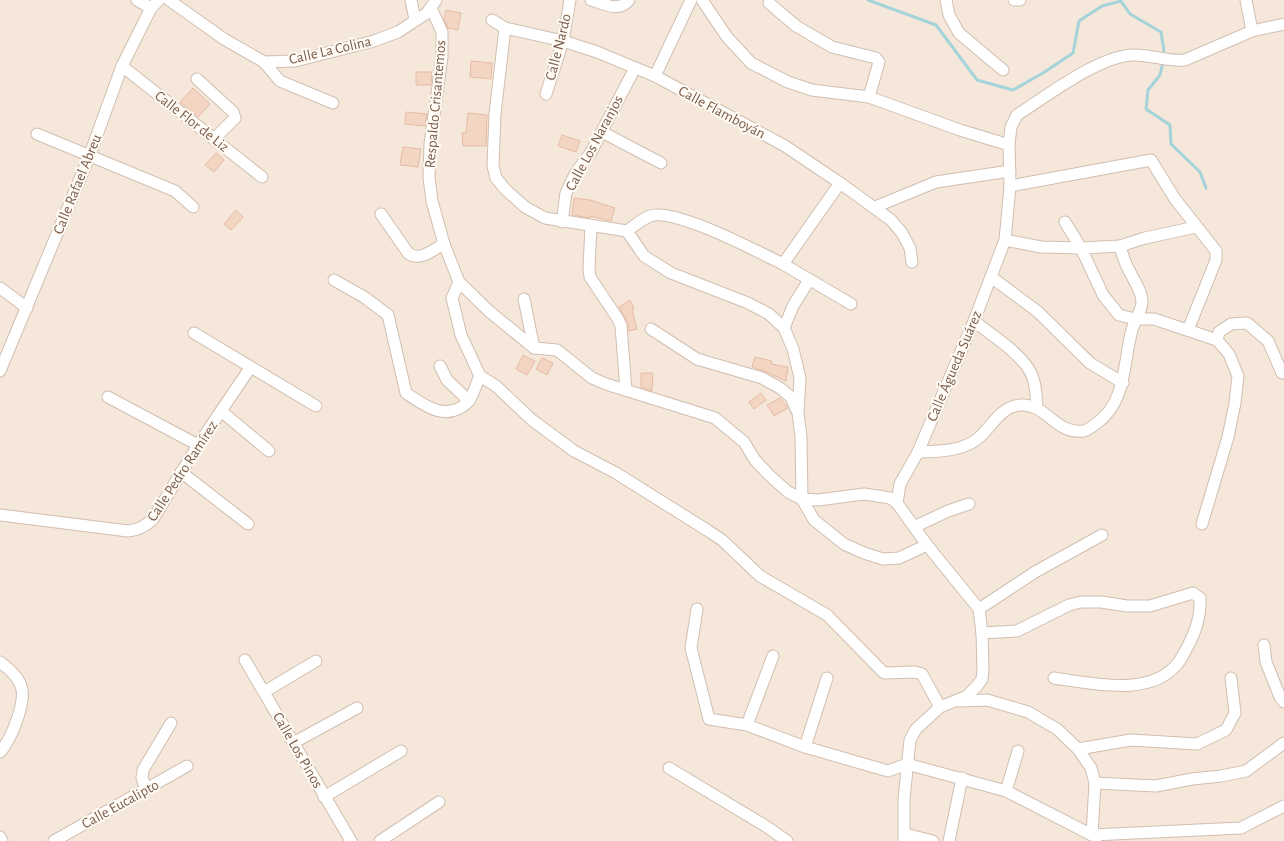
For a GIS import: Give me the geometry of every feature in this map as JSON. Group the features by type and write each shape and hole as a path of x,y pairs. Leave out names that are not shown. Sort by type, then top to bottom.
{"street":[{"path":"137,0 155,4"},
{"path":"169,0 224,39 264,62 280,81 333,103"},
{"path":"411,0 415,20"},
{"name":"Calle Nardo","path":"546,94 563,41 570,0"},
{"path":"592,0 616,7 622,6 629,0"},
{"path":"655,76 691,0"},
{"path":"702,0 727,37 751,63 788,82 812,90 870,97 960,130 1009,145"},
{"path":"946,0 949,15 959,33 1003,70"},
{"path":"1014,0 1020,0"},
{"path":"1246,0 1252,31"},
{"path":"769,2 796,26 832,47 876,58 879,62 870,97"},
{"name":"Calle Rafael Abreu","path":"0,371 89,157 122,66 155,4"},
{"name":"Calle La Colina","path":"264,62 295,61 374,41 398,32 434,4"},
{"name":"Respaldo Crisantemos","path":"434,4 442,32 442,57 430,144 429,178 432,201 444,244 459,282 490,312 534,348"},
{"name":"Calle Flamboyán","path":"492,20 505,28 563,41 655,76 785,146 840,182 891,220 902,233 910,248 912,262"},
{"name":"Calle Águeda Suárez","path":"898,503 900,484 918,452 974,321 1005,240 1010,186 1009,145 1011,127 1017,115 1098,64 1115,58 1131,55 1153,56 1172,61 1191,58 1252,31 1284,24"},
{"path":"505,28 495,114 493,157 496,178 525,207 545,218 627,231 650,216 660,214 704,226 782,264 850,304"},
{"name":"Calle Flor de Liz","path":"122,66 262,176"},
{"name":"Calle Los Naranjos","path":"562,222 566,193 575,174 591,152 635,68"},
{"path":"197,79 233,112 235,118 214,139"},
{"path":"602,132 661,164"},
{"path":"37,134 175,192 193,207"},
{"path":"1010,186 1151,160 1175,199 1216,251 1216,260 1188,330"},
{"path":"875,207 936,182 1010,170"},
{"path":"782,264 840,182"},
{"path":"381,214 408,253 413,257 419,258 444,244"},
{"path":"1065,222 1081,248 1103,295 1119,315 1135,319 1154,319 1217,340 1229,354 1238,376 1235,403 1228,437 1202,524"},
{"path":"591,226 590,277 621,326 626,390"},
{"path":"1005,240 1041,247 1081,248 1120,246 1145,238 1196,227"},
{"path":"627,231 644,256 671,273 748,303 769,314 784,328 793,349 800,378 798,413 801,438 802,499 814,520 844,544 883,559 899,558 927,545"},
{"path":"918,452 959,448 976,440 995,418 1019,405 1037,407 1052,420 1068,430 1086,431 1105,417 1117,397 1123,382 1131,332 1142,304 1141,297 1125,263 1120,246"},
{"path":"991,277 1037,310 1090,363 1123,382"},
{"path":"334,280 364,297 388,315 406,394 419,403 438,412 454,410 469,401 480,376"},
{"path":"784,328 793,306 809,280"},
{"path":"459,282 452,298 461,335 480,376 496,386 532,420 574,452 616,473 707,530 722,540 760,576 827,615 884,673 915,672 922,674 940,707"},
{"path":"0,288 27,308"},
{"path":"524,299 534,348 557,350 592,378 606,384 715,418 744,442 755,460 788,492 802,499 818,500 864,494 877,495 890,498 898,503 927,545 979,609 982,633 982,679 978,686 967,696 940,707 916,729 910,740 904,799 904,838 933,841"},
{"path":"974,321 1014,353 1029,369 1035,386 1037,407"},
{"path":"1217,340 1219,332 1231,324 1247,324 1268,341 1282,373"},
{"path":"651,329 698,359 762,378 780,388 791,397 798,413"},
{"path":"194,333 316,406"},
{"path":"440,366 446,380 469,401"},
{"name":"Calle Pedro Ramírez","path":"0,515 128,532 146,526 153,519 198,445 250,368"},
{"path":"108,397 198,445"},
{"path":"221,411 269,451"},
{"path":"181,472 248,524"},
{"path":"914,527 948,511 969,504"},
{"path":"979,609 1035,572 1102,535"},
{"path":"982,633 1017,631 1069,605 1081,602 1150,606 1193,594 1200,598 1199,619 1194,634 1178,663 1166,674 1148,682 1128,686 1054,678"},
{"path":"697,609 691,648 709,719 747,725 805,747 888,771 907,764 962,778 1006,791 1092,835 1123,841"},
{"path":"1264,645 1266,662 1280,697 1284,702"},
{"path":"747,725 773,656"},
{"name":"Calle Los Pinos","path":"245,660 350,841"},
{"path":"264,692 316,660"},
{"path":"0,662 14,675 21,686 23,698 15,724 0,752"},
{"path":"805,747 827,678"},
{"path":"1078,749 1131,740 1197,744 1226,730 1235,713 1232,678"},
{"path":"953,701 987,700 1028,712 1058,729 1078,749 1091,768 1095,783 1092,835"},
{"path":"294,743 357,708"},
{"path":"146,789 142,778 143,770 171,722"},
{"path":"1095,783 1156,786 1246,771 1284,744"},
{"path":"324,797 401,751"},
{"path":"1006,791 1018,751"},
{"name":"Calle Eucalipto","path":"54,841 187,766"},
{"path":"669,768 787,841"},
{"path":"949,841 962,778"},
{"path":"380,841 439,802"},
{"path":"1092,835 1242,828 1284,806"},
{"path":"0,837 2,841"}],"shaded area":[{"path":"0,0 1284,0 1284,841 0,841"}],"building":[{"path":"446,10 461,13 458,30 448,28 444,19"},
{"path":"471,61 492,63 491,79 470,77"},
{"path":"416,72 432,72 431,85 416,85"},
{"path":"193,88 210,104 198,117 180,102"},
{"path":"406,112 427,114 425,126 405,124"},
{"path":"468,113 487,115 486,146 463,146 462,133 466,133"},
{"path":"562,135 580,141 576,152 558,146"},
{"path":"403,147 421,149 418,167 400,165"},
{"path":"216,153 224,160 214,172 205,165"},
{"path":"574,198 590,200 615,208 611,221 590,216 590,218 572,215"},
{"path":"236,210 243,217 231,230 224,224"},
{"path":"630,300 634,309 632,310 637,329 629,331 628,323 619,307"},
{"path":"523,355 535,361 527,375 516,369"},
{"path":"755,357 772,361 771,364 788,367 786,381 752,367"},
{"path":"542,358 553,363 547,375 536,369"},
{"path":"641,373 653,373 652,391 641,387"},
{"path":"761,393 766,400 754,409 749,402"},
{"path":"780,398 788,408 774,416 767,405"}],"waterway":[{"path":"868,0 936,25 977,80 1013,90 1073,53 1079,21 1102,6 1121,1 1130,14 1161,32 1164,56"},
{"path":"1163,62 1160,75 1148,90 1146,109 1170,125 1171,144 1200,172 1206,188"}]}
